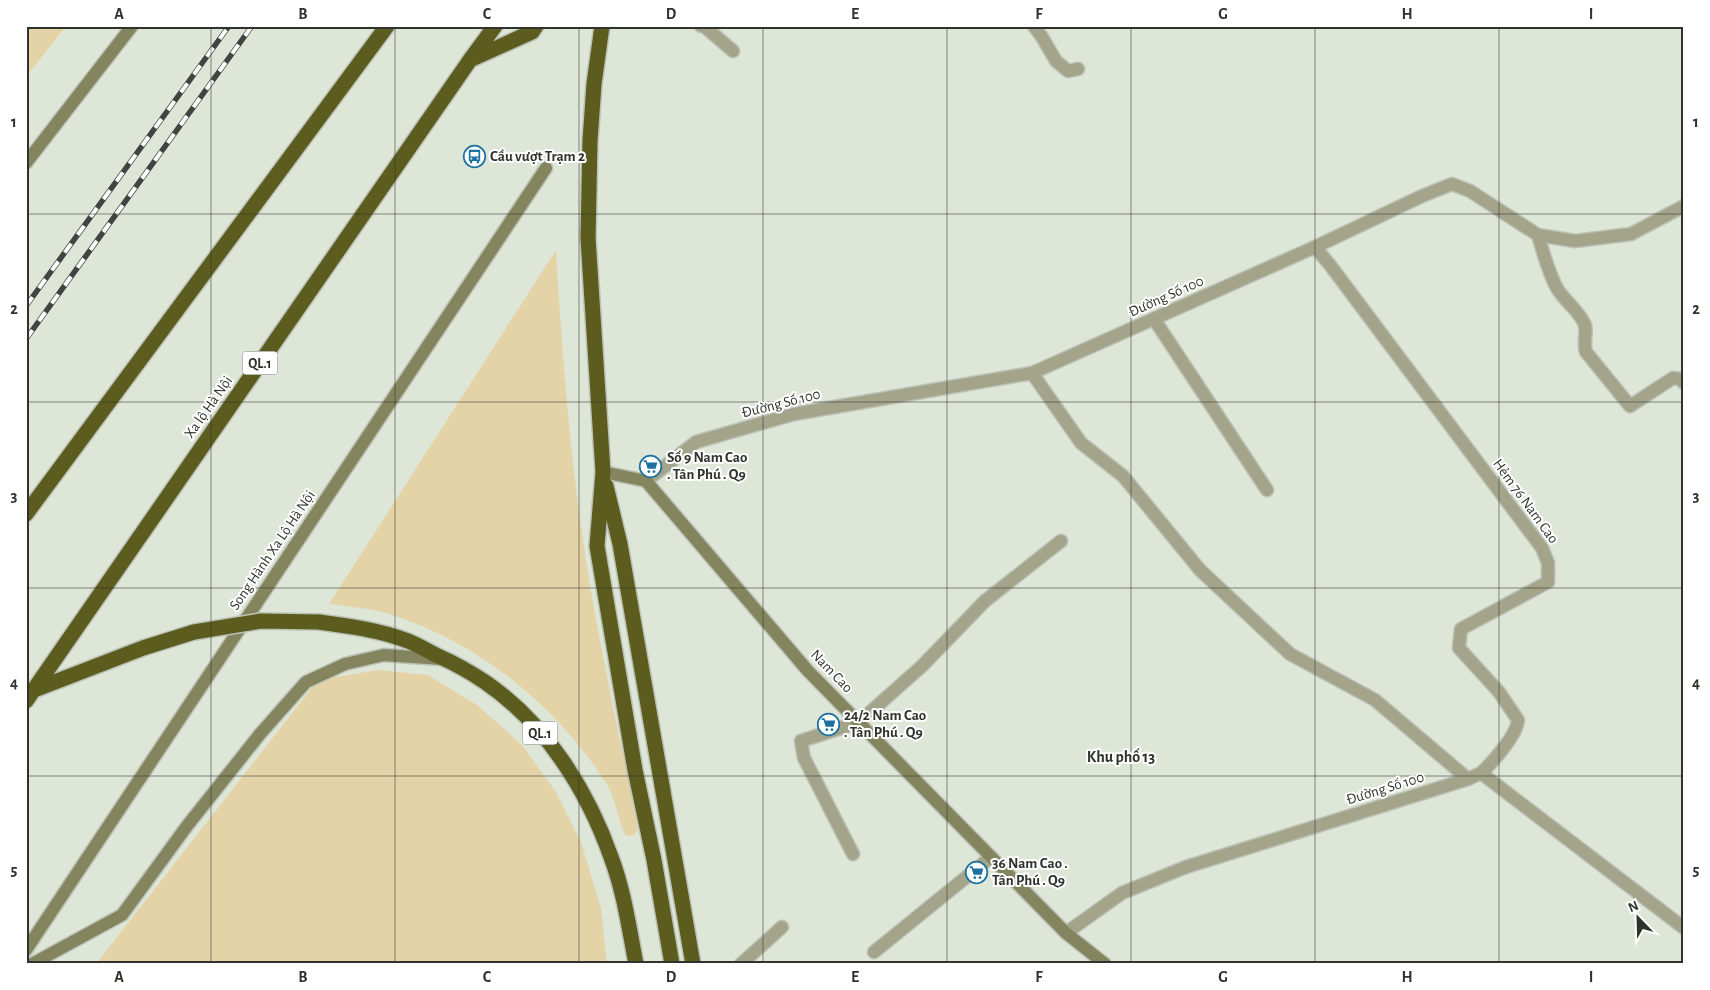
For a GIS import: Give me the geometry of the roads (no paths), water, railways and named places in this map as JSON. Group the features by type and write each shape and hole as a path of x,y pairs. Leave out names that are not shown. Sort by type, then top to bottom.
{"highway":[{"path":"26,514 387,26"},
{"name":"Xa lộ Hà Nội","path":"30,695 495,26"},
{"path":"470,60 532,32 536,26"},
{"path":"602,26 594,84 590,141 588,238 603,472 596,546 635,770 654,860 672,964"},
{"path":"603,472 620,544 692,964"},
{"name":"QL.1","path":"30,695 143,648 194,632 260,621 319,622 367,629 408,641 485,682 526,716 567,767 590,804 612,857 627,912 636,964"}],"main road":[{"path":"26,163 132,26"},
{"name":"Song Hành Xa Lộ Hà Nội","path":"26,950 546,168"},
{"path":"603,472 646,481"},
{"name":"Nam Cao","path":"646,481 808,671 1066,933 1105,964"},
{"path":"32,964 122,915 186,826 260,734 306,682 345,664 384,655 446,660"}],"street":[{"path":"701,26 704,26 733,51"},
{"path":"1034,26 1056,61 1068,71 1078,69"},
{"name":"Đường Số 100","path":"646,481 696,442 794,414 1032,373 1154,320 1422,196 1452,184 1470,191 1538,235 1575,241 1631,234 1684,206"},
{"path":"1538,235 1558,290 1584,324 1586,352 1630,406 1673,378 1680,378 1684,383"},
{"name":"Hẻm 76 Nam Cao","path":"1315,247 1542,548 1548,563 1548,582 1461,629 1459,648 1499,692 1518,720 1513,733 1492,763 1481,773"},
{"path":"1154,320 1267,490"},
{"path":"1032,373 1081,442 1123,476 1200,570 1283,648 1290,654 1375,700 1468,779"},
{"path":"853,854 804,758 801,741 859,722 922,666 985,601 1061,541"},
{"path":"1481,773 1684,928"},
{"name":"Đường Số 100","path":"1066,933 1122,893 1186,866 1468,779 1481,773"},
{"path":"874,952 991,857"},
{"path":"751,961 782,927"}],"railway":[{"path":"26,306 229,26"},
{"path":"26,339 252,26"}],"place":[{"name":"Cầu vượt Trạm 2","path":"474,156"},
{"name":"Số 9 Nam Cao . Tân Phú . Q9","path":"651,466"},
{"name":"24/2 Nam Cao . Tân Phú . Q9","path":"828,724"},
{"name":"36 Nam Cao . Tân Phú . Q9","path":"976,872"}],"district":[{"name":"Khu phố 13","path":"1121,756"}]}
